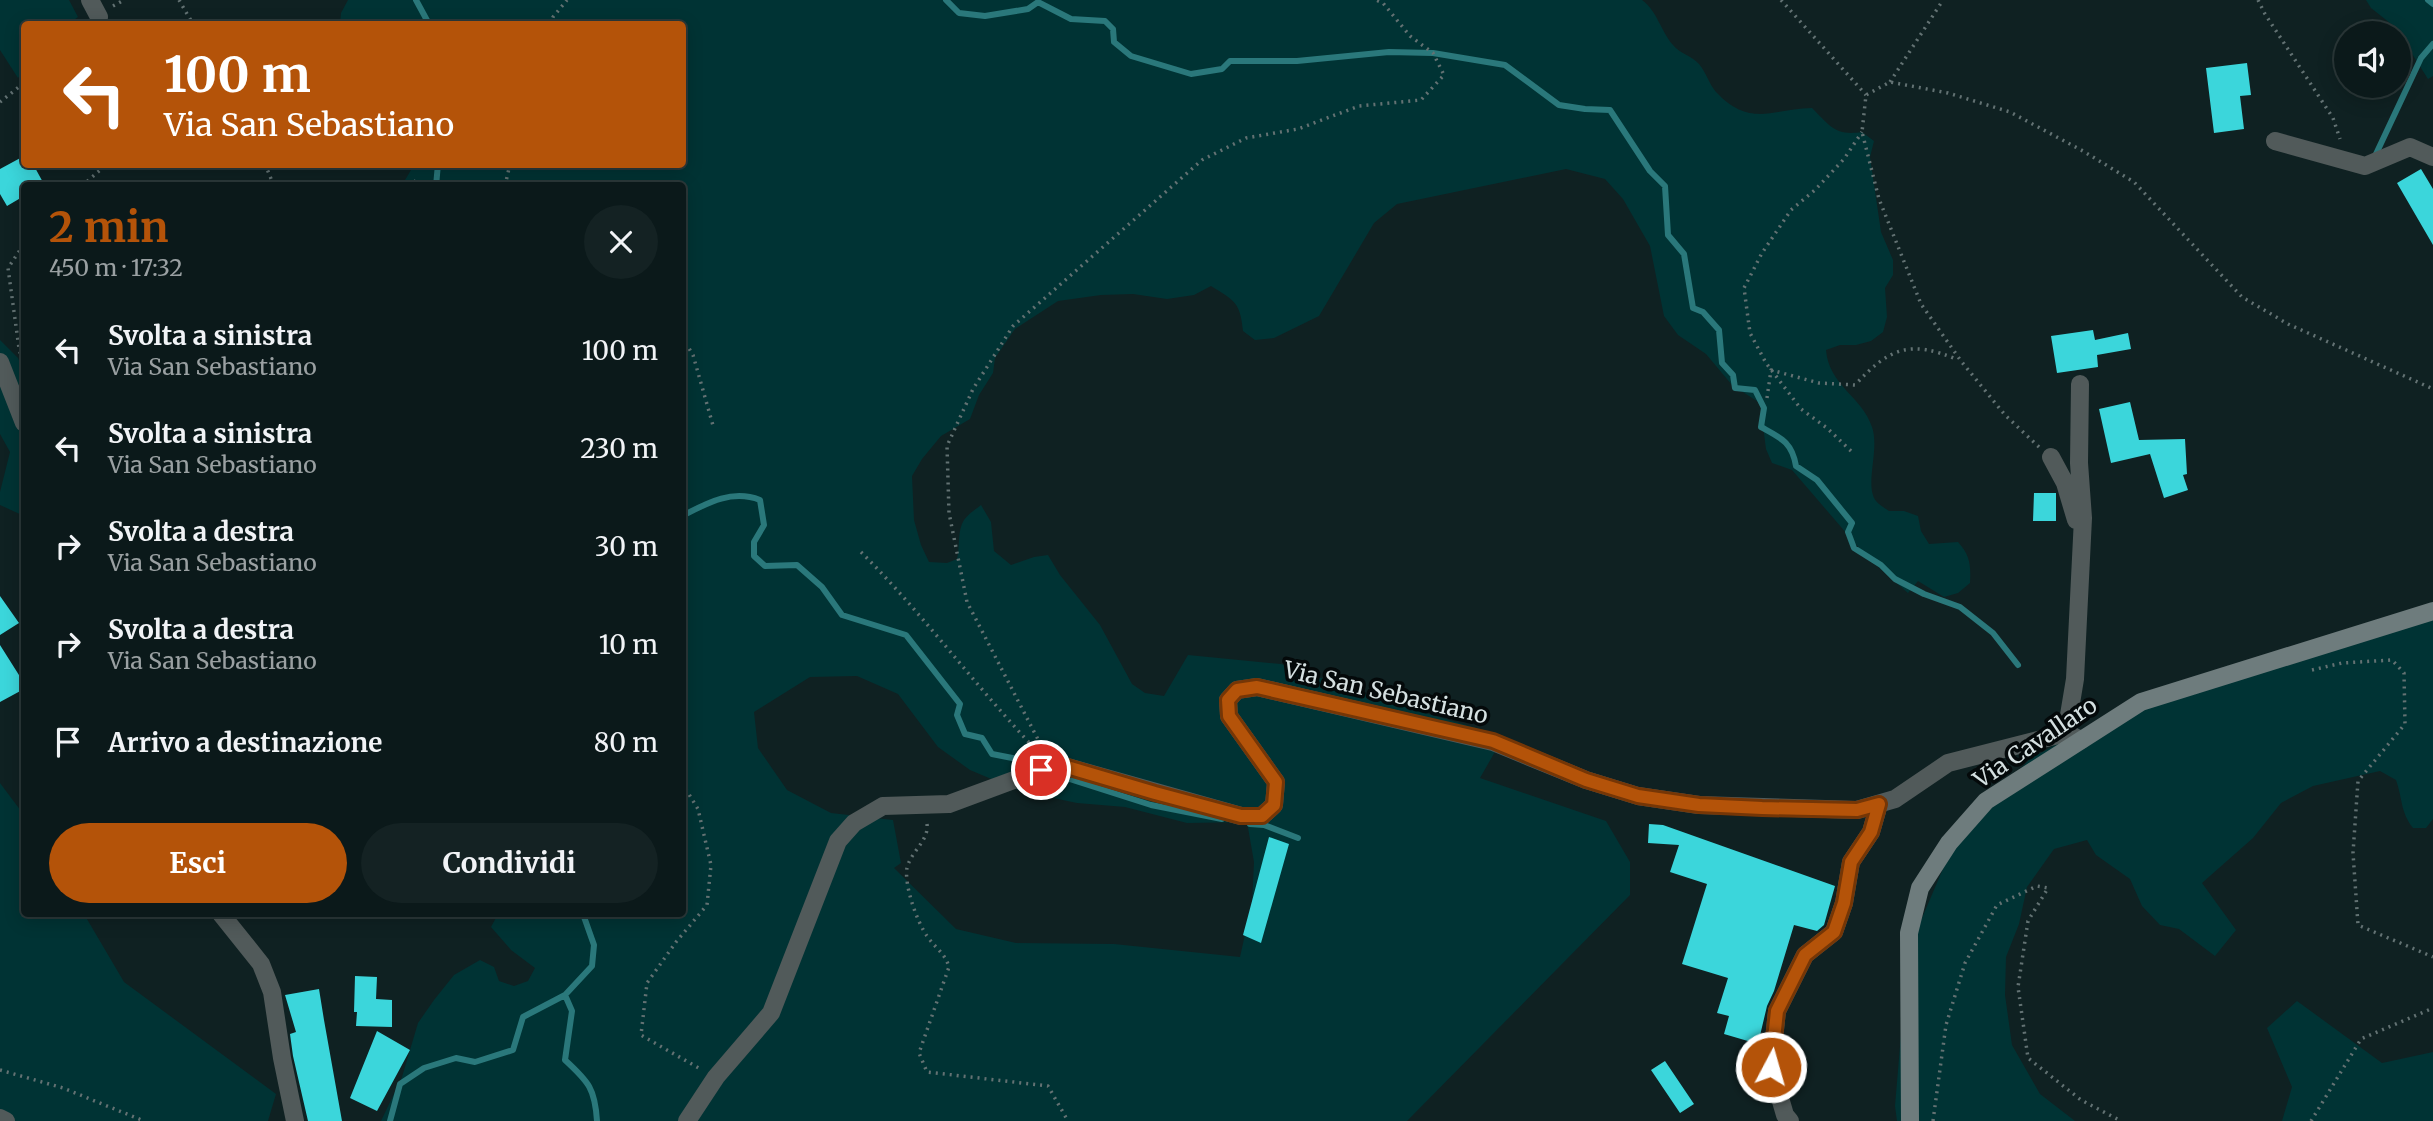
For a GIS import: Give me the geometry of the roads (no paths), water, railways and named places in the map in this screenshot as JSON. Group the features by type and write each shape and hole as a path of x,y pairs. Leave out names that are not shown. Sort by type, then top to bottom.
{"street":[{"path":"90,0 99,16"},
{"path":"2276,141 2365,166 2410,147 2433,157"},
{"path":"0,362 21,415"},
{"path":"2073,736 2082,540 2080,384"},
{"path":"2051,457 2065,483 2082,540"},
{"name":"Via Cavallaro","path":"1910,1121 1909,933 1920,888 1949,844 1986,801 2073,736 2141,702 2433,611"},
{"name":"Via San Sebastiano","path":"687,1121 716,1077 771,1013 838,841 854,823 883,806 949,804 1041,770 1067,767 1241,816 1262,816 1274,805 1276,782 1229,716 1228,700 1237,690 1257,687 1493,741 1586,780 1638,796 1699,805 1857,810 1895,799 1948,763 2073,736"},
{"path":"1790,1121 1785,1115 1771,1067 1777,1011 1805,955 1834,932 1844,903 1851,862 1871,832 1879,804"},
{"path":"223,917 261,964 272,992 295,1121"},
{"path":"0,1118 6,1121"}],"waterway":[{"path":"416,0 427,21"},
{"path":"946,0 959,13 985,16 1028,9 1038,2 1071,19 1105,21 1113,29 1114,42 1131,56 1191,74 1222,69 1230,61 1297,61 1389,52 1433,53 1505,65 1559,105 1610,110 1650,171 1665,186 1668,235 1684,254 1693,308 1703,312 1719,330 1722,363 1733,375 1735,388 1755,390 1764,408 1761,427 1788,446 1796,466 1817,480 1852,523 1848,532 1854,548 1881,565 1895,579 1924,594 1960,607 1993,633 2018,665"},
{"path":"2428,0 2433,4"},
{"path":"2376,154 2421,58 2433,44"},
{"path":"436,182 438,168"},
{"path":"686,514 710,502 730,497 760,500 764,525 754,542 754,556 765,566 797,565 822,587 842,615 906,635 960,704 957,715 965,734 982,738 992,754 1038,763"},
{"path":"1057,775 1151,805 1222,819"},
{"path":"1250,824 1264,825 1298,838"},
{"path":"390,1121 400,1084 424,1068 456,1058 475,1062 513,1050 523,1017 565,995 592,966 594,945 584,917"},
{"path":"565,995 572,1011 565,1060 589,1087 595,1101 597,1121"}]}
